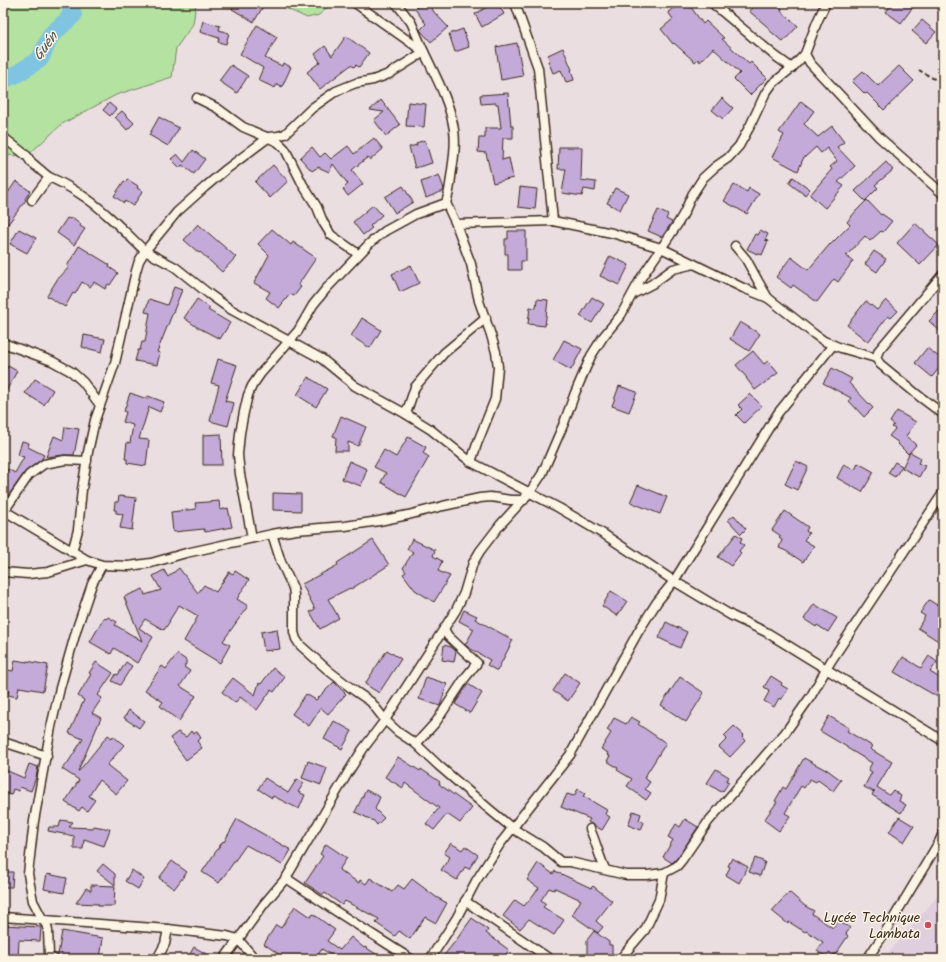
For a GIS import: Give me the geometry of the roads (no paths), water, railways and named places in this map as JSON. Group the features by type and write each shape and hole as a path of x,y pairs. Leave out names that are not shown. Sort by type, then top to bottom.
{"street":[{"path":"355,3 424,52"},
{"path":"396,3 411,22 449,109 454,130 455,152 450,191 446,203 456,224 470,264 479,301 486,318 496,352 498,382 495,399 477,444 472,462"},
{"path":"515,3 538,68 553,221"},
{"path":"712,3 792,68"},
{"path":"224,959 286,878 349,771 363,749 385,720 456,610 464,593 473,563 480,550 500,525 524,500 542,474 591,356 603,337 621,315 641,278 677,225 692,195 703,178 728,158 739,146 765,94 772,84 792,68 805,54 826,3"},
{"path":"72,552 78,530 86,461 95,420 115,363 136,271 139,261 145,252 183,207 224,171 268,137 285,134 312,108 336,91 356,83 373,80 389,74 424,52"},
{"path":"805,54 810,63 879,137 943,194"},
{"path":"197,98 217,108 243,127 278,142 285,149 303,185 318,207 322,222 331,235 358,255"},
{"path":"3,137 27,156 31,162 49,177 79,194 106,214 145,252 175,267 230,309 322,359 355,386 430,429 472,462 530,492 605,535 674,581 732,616 766,632 943,741"},
{"path":"32,200 49,177"},
{"path":"252,538 238,456 242,419 248,395 252,386 261,373 298,331 313,305 326,289 370,243 385,231 416,214 446,203"},
{"path":"456,224 553,221 612,233 661,248 743,288 768,298 824,341 841,348 876,358 880,364 943,414"},
{"path":"735,246 746,259 768,298"},
{"path":"632,294 652,284 672,269 694,264"},
{"path":"876,358 879,350 943,274"},
{"path":"406,414 415,387 444,353 486,318"},
{"path":"3,343 52,361 72,372 83,382 100,405"},
{"path":"430,959 456,919 476,881 496,850 570,755 638,632 657,602 674,581 778,413 833,345"},
{"path":"86,461 65,460 44,464 29,475 3,510 72,552 87,560 102,564 129,566 151,563 186,553 272,534 379,521 480,498 490,497 510,500 524,500"},
{"path":"272,534 281,562 293,588 294,632 300,645 320,663 371,702 385,720 398,732 416,744 464,788 512,828 543,847 562,862 570,862 626,874 647,876 664,873 680,863 708,822 785,733 811,696 826,669 943,493"},
{"path":"3,572 28,574 48,572 87,560"},
{"path":"54,959 49,955 47,926 33,901 28,874 34,820 60,688 77,628 92,584 102,564"},
{"path":"416,744 436,722 465,678 477,663 448,636 444,629"},
{"path":"3,742 47,756"},
{"path":"590,829 605,869"},
{"path":"867,959 884,934 943,833"},
{"path":"620,959 645,930 660,900 664,873"},
{"path":"286,878 411,959"},
{"path":"466,901 550,959"},
{"path":"3,918 168,929 227,936 238,939 255,959"},
{"path":"158,959 165,944 168,929"}],"waterway":[{"name":"Guén","path":"3,79 15,75 40,59 51,35 73,15 69,3"}],"place":[{"name":"Lycée Technique Lambata","path":"928,925"}]}
